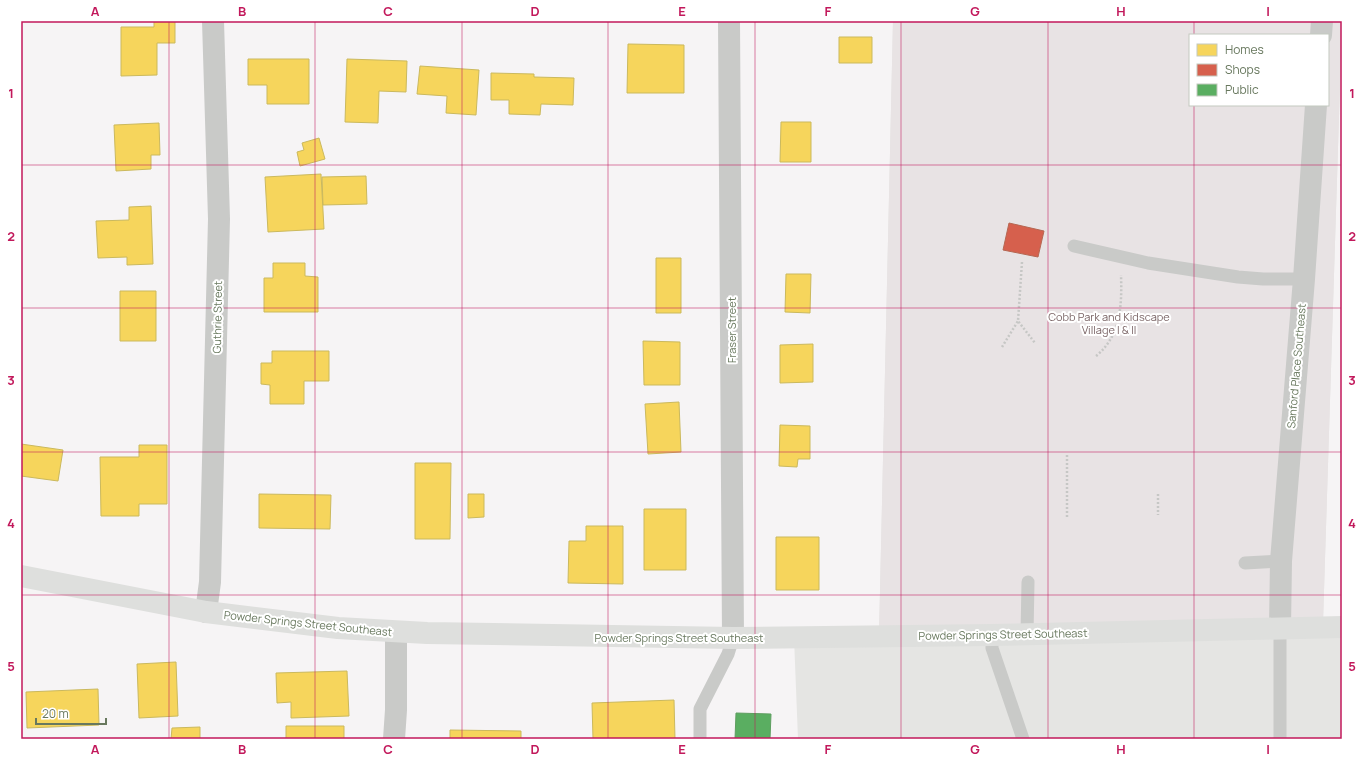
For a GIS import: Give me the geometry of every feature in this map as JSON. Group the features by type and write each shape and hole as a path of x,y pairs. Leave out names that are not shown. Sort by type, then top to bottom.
{"street":[{"name":"Guthrie Street","path":"206,612 210,582 219,219 213,21"},
{"name":"Fraser Street","path":"729,21 733,638"},
{"path":"1321,34 1322,21"},
{"name":"Sanford Place Southeast","path":"1280,628 1280,561 1304,279 1316,106"},
{"name":"Powder Springs Street Southeast","path":"21,576 206,612 338,628 396,632 529,636 733,638 992,635 1342,627"},
{"path":"394,739 396,710 396,632"}],"lane":[{"path":"1074,246 1148,263 1238,277 1263,279 1304,279"},
{"path":"1245,563 1280,561"},
{"path":"1027,634 1028,582"},
{"path":"1280,628 1280,739"},
{"path":"992,635 992,648 1023,739"},
{"path":"700,739 700,710 728,654 733,638"}],"path":[{"path":"1096,356 1108,345 1115,332 1120,305 1120,256"},
{"path":"1002,347 1018,321 1022,262"},
{"path":"1018,321 1035,343"},
{"path":"1067,456 1067,517"},
{"path":"1158,494 1158,515"}],"shaded area":[{"name":"Cobb Park and Kidscape Village I & II","path":"893,21 1342,21 1323,622 1342,622 1342,739 798,739 794,638 879,635"}],"green space":[{"name":"Cobb Park and Kidscape Village I & II","path":"893,21 1342,21 1323,622 879,637"}],"building: Homes":[{"path":"154,21 175,21 175,43 157,43 157,75 121,76 121,27 154,27"},
{"path":"839,37 872,37 872,63 839,63"},
{"path":"628,44 684,45 684,93 627,93"},
{"path":"248,59 309,59 309,104 267,104 267,85 248,85"},
{"path":"347,59 407,61 406,92 379,91 378,123 345,122"},
{"path":"420,66 479,70 476,115 446,113 447,96 417,94"},
{"path":"491,73 534,74 534,77 574,78 573,105 541,104 540,115 509,114 509,100 491,100"},
{"path":"781,122 811,122 811,162 780,162"},
{"path":"159,123 160,155 151,155 151,169 116,171 114,125"},
{"path":"319,138 325,159 300,166 297,152 304,150 302,143"},
{"path":"321,174 324,229 268,232 265,177"},
{"path":"366,176 367,204 323,205 322,177"},
{"path":"151,206 153,264 127,265 127,257 98,258 96,221 129,220 129,207"},
{"path":"656,258 681,258 681,313 656,313"},
{"path":"273,263 305,263 305,276 318,277 318,312 264,312 264,278 273,278"},
{"path":"786,274 811,274 810,313 785,312"},
{"path":"120,291 156,291 156,341 120,341"},
{"path":"643,341 680,342 680,385 644,385"},
{"path":"813,344 813,382 780,383 780,345"},
{"path":"272,351 329,351 329,381 304,381 304,404 270,404 270,385 261,384 261,363 272,363"},
{"path":"679,402 681,452 648,454 645,404"},
{"path":"780,425 810,426 810,459 798,459 797,467 779,466"},
{"path":"21,444 63,450 58,481 21,476"},
{"path":"139,445 167,445 167,504 139,504 139,516 101,516 100,457 139,457"},
{"path":"415,463 451,463 450,539 415,539"},
{"path":"259,494 331,495 330,529 259,528"},
{"path":"468,494 484,494 484,517 468,518"},
{"path":"644,509 686,509 686,570 644,570"},
{"path":"586,526 623,526 623,584 568,583 569,541 586,541"},
{"path":"776,537 819,537 819,590 776,590"},
{"path":"176,662 178,716 139,718 137,664"},
{"path":"347,671 349,716 291,718 291,702 277,703 276,673"},
{"path":"98,689 99,725 27,728 26,692"},
{"path":"674,700 675,739 593,739 592,703"},
{"path":"286,726 344,726 344,739 286,739"},
{"path":"200,727 200,739 171,739 172,728"},
{"path":"450,730 521,731 521,739 450,739"}],"building: Shops":[{"path":"1009,223 1044,231 1038,257 1003,250"}],"building: Public":[{"path":"736,713 771,714 770,739 735,739"}]}
